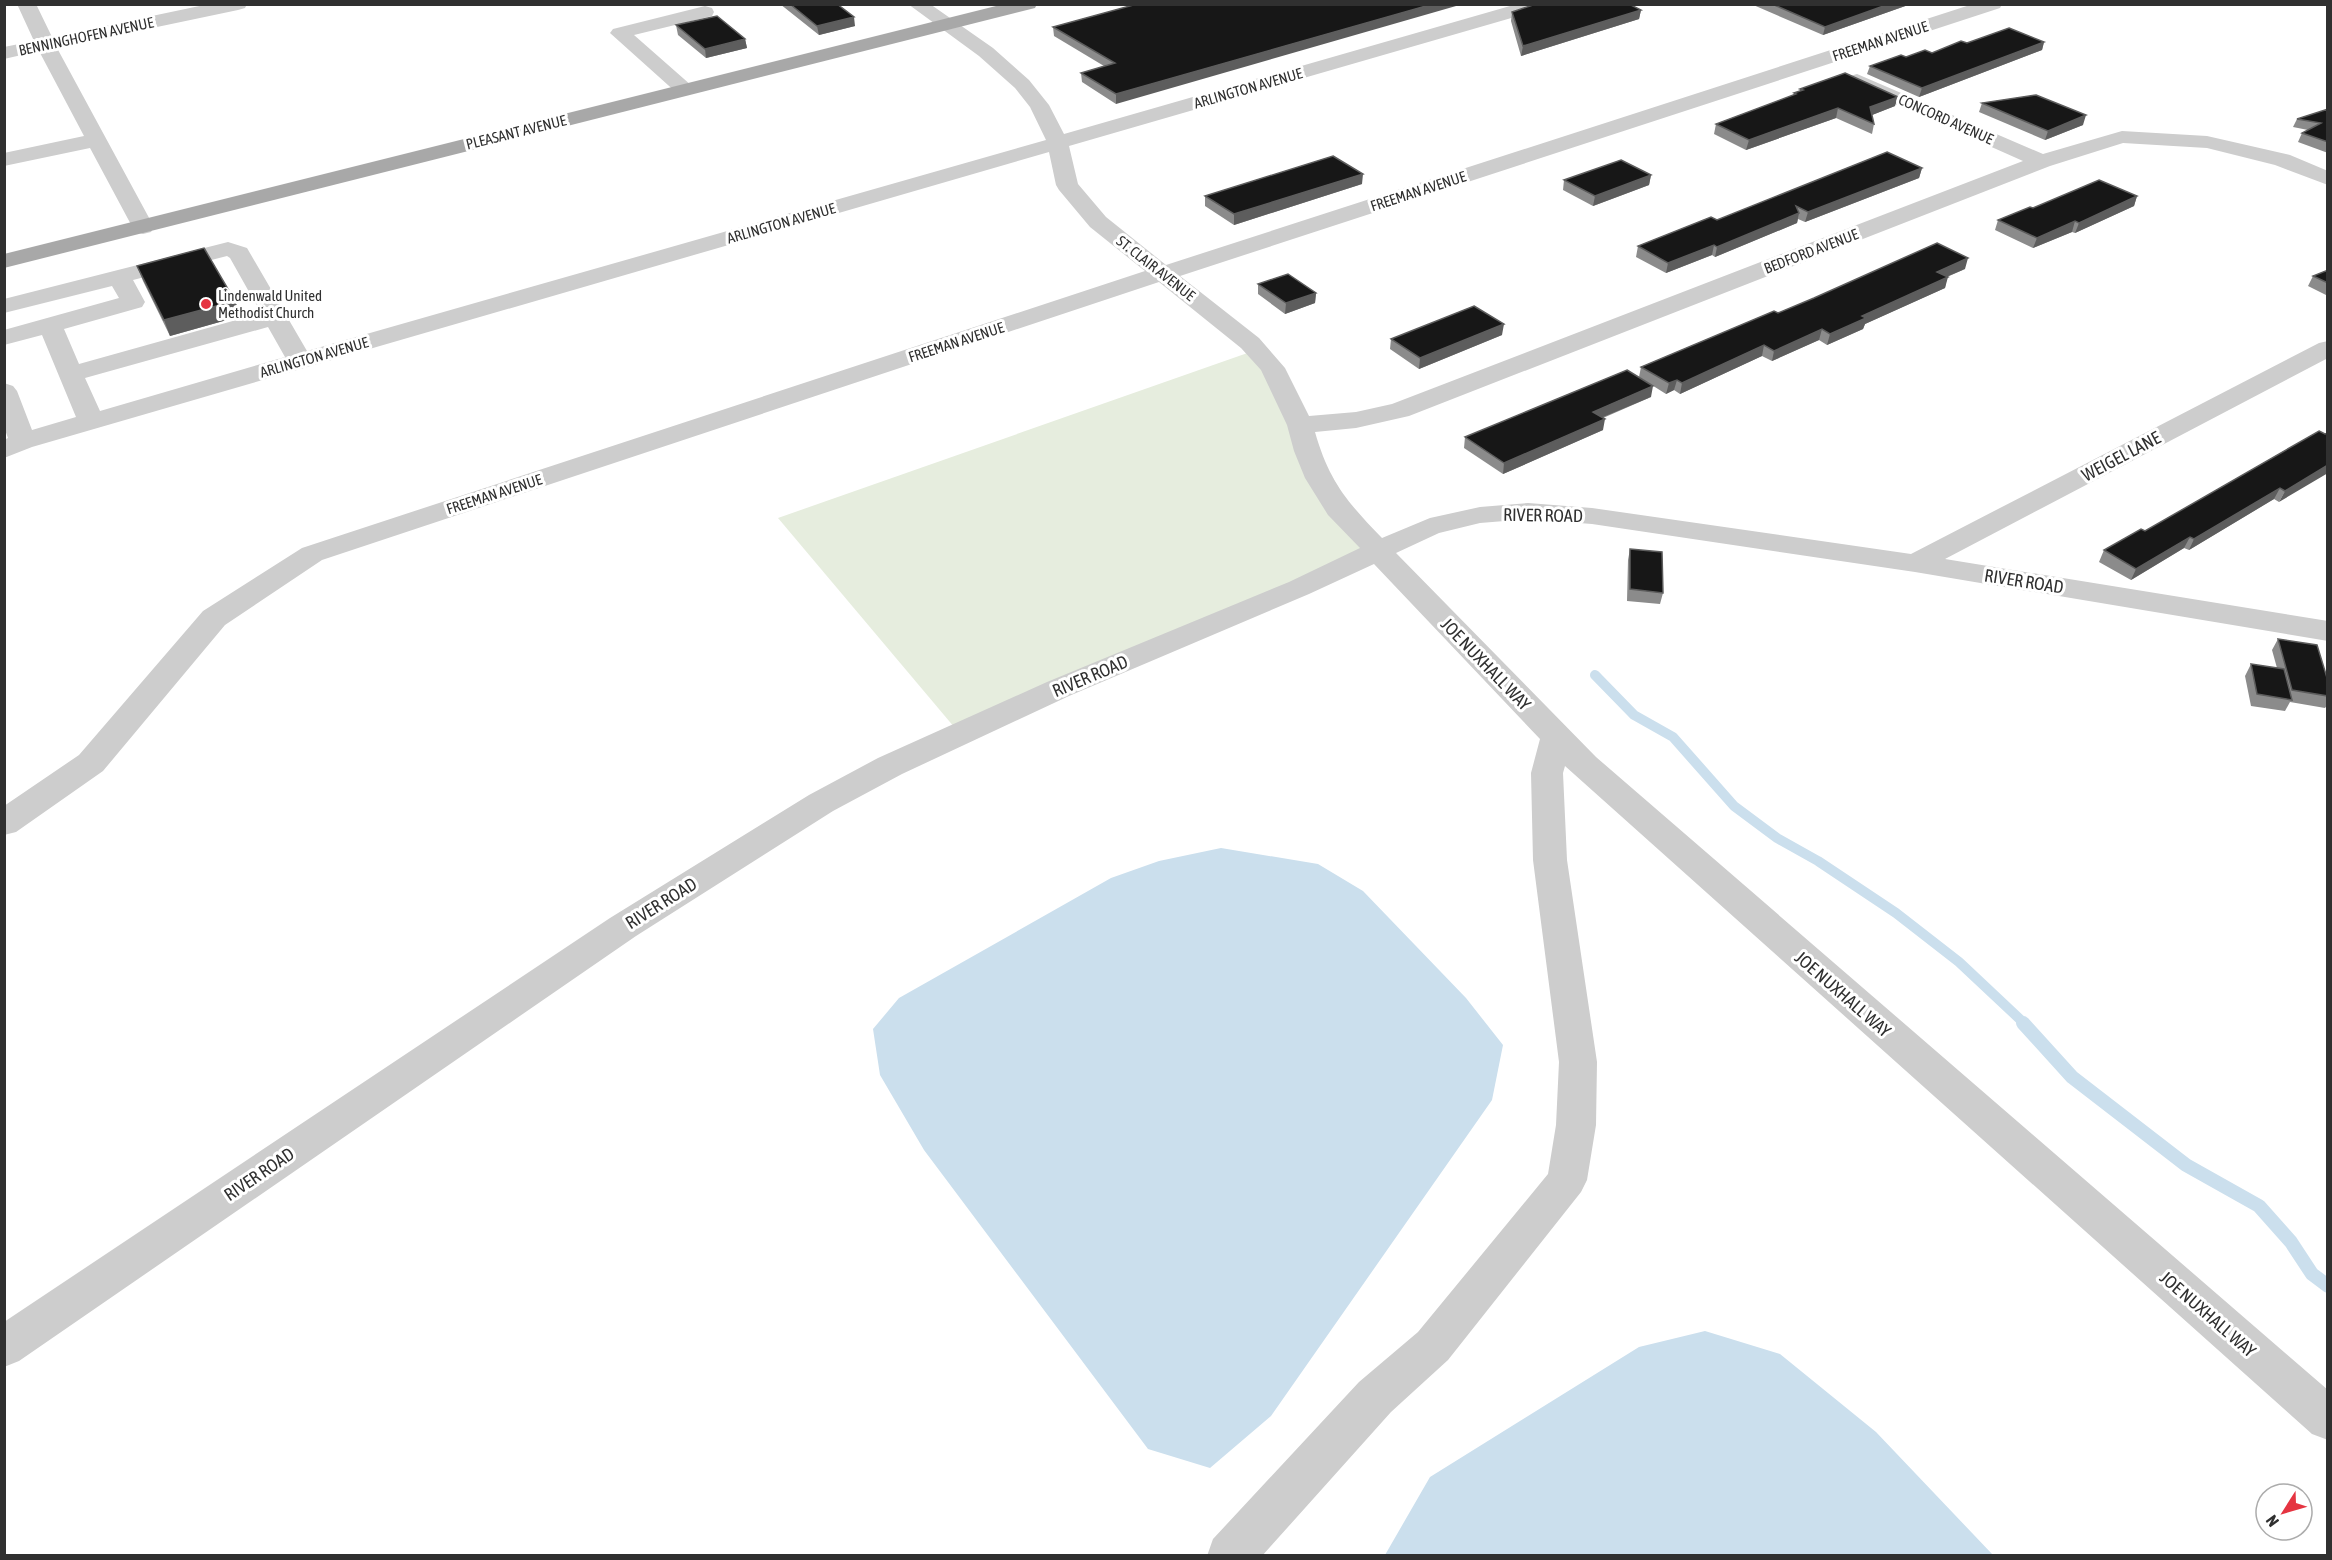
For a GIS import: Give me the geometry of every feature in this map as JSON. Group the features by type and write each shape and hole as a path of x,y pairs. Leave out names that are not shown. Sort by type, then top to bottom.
{"main road":[{"name":"PLEASANT AVENUE","path":"4,261 1028,4"}],"street":[{"path":"26,4 45,44 143,226"},
{"name":"BENNINGHOFEN AVENUE","path":"4,53 196,9 238,4"},
{"name":"ST. CLAIR AVENUE","path":"917,4 986,52 1022,84 1039,105 1058,143 1067,185 1098,222 1250,343 1272,368 1300,425 1307,451 1338,509 1376,550"},
{"name":"ARLINGTON AVENUE","path":"14,445 91,421 152,378 222,358 300,361 1539,4"},
{"name":"FREEMAN AVENUE","path":"4,823 91,763 214,618 312,554 1164,273 1993,4"},
{"path":"685,90 620,33 705,12"},
{"name":"CONCORD AVENUE","path":"1817,62 2042,161"},
{"name":"BEDFORD AVENUE","path":"1300,425 1356,420 1400,410 2042,161 2122,137 2207,142 2282,160 2328,179"},
{"path":"4,160 96,140"},
{"path":"4,306 220,250 233,250 239,253 300,361"},
{"path":"4,338 134,302 119,276"},
{"path":"71,374 152,378 222,358 275,317"},
{"path":"50,326 91,421"},
{"name":"WEIGEL LANE","path":"1915,563 2328,348"},
{"path":"4,391 14,445"},
{"name":"RIVER ROAD","path":"4,1347 622,927 821,803 890,766 1058,689 1299,588 1430,526 1480,515 1528,512 1592,516 1915,563 2328,631"},
{"name":"JOE NUXHALL WAY","path":"1376,550 1584,765 2328,1419"},
{"path":"1230,1556 1375,1397 1433,1346 1567,1180 1576,1125 1578,1062 1550,860 1547,773 1557,737"}],"green space":[{"path":"1256,350 1376,550 960,734 778,518"}],"water":[{"path":"1221,848 1318,864 1363,891 1466,998 1503,1045 1492,1100 1271,1416 1210,1468 1148,1449 924,1150 880,1075 873,1029 899,998 1111,878 1159,861"},
{"path":"1705,1331 1780,1354 1876,1432 1993,1555 1385,1555 1430,1477 1639,1347"}],"building":[{"path":"790,4 837,4 854,17 817,26"},
{"path":"1137,4 1433,4 1116,94 1081,73 1115,63 1053,27"},
{"path":"1536,4 1629,4 1641,10 1523,46 1512,12"},
{"path":"1772,4 1889,4 1825,27"},
{"path":"717,16 745,39 705,49 676,25"},
{"path":"2009,28 2044,42 1922,88 1870,66 1901,55 1906,57 1925,50 1932,53 1961,41 1967,43"},
{"path":"1845,73 1898,97 1870,107 1874,124 1838,108 1749,140 1716,124 1803,90 1800,89"},
{"path":"2036,95 2086,115 2048,131 1982,103"},
{"path":"2328,109 2328,142 2302,133 2321,123 2297,119"},
{"path":"1887,152 1922,168 1808,212 1796,206 1799,213 1717,247 1714,245 1668,263 1638,246 1711,217 1717,220"},
{"path":"1333,156 1363,174 1234,214 1205,196"},
{"path":"1621,160 1651,175 1595,196 1564,180"},
{"path":"2099,180 2137,196 2079,223 2075,221 2037,238 1998,220 2030,207 2033,208"},
{"path":"1937,243 1968,258 1937,272 1948,277 1862,316 1866,318 1830,334 1822,329 1774,351 1764,345 1682,383 1677,380 1669,383 1641,367 1774,311 1778,313 1814,298"},
{"path":"204,248 235,301 164,320 137,266"},
{"path":"2328,270 2328,283 2313,276"},
{"path":"1288,274 1316,293 1286,303 1258,284"},
{"path":"1474,306 1504,324 1420,358 1391,339"},
{"path":"1627,370 1653,386 1593,412 1605,419 1504,463 1465,437"},
{"path":"2319,431 2328,433 2328,465 2285,491 2280,488 2194,539 2190,537 2136,569 2104,550 2141,529 2145,531"},
{"path":"1630,549 1662,552 1663,593 1630,589"},
{"path":"2278,639 2317,645 2328,681 2328,696 2292,690"},
{"path":"2251,664 2284,669 2292,700 2257,694"}],"waterway":[{"path":"1595,675 1634,715 1673,737 1734,806 1777,838 1818,861 1896,913 1959,962 2025,1024"},
{"path":"2023,1023 2072,1077 2186,1165 2259,1206 2291,1242 2312,1274 2328,1286"}],"place":[{"name":"Lindenwald United Methodist Church","path":"206,304"}]}
